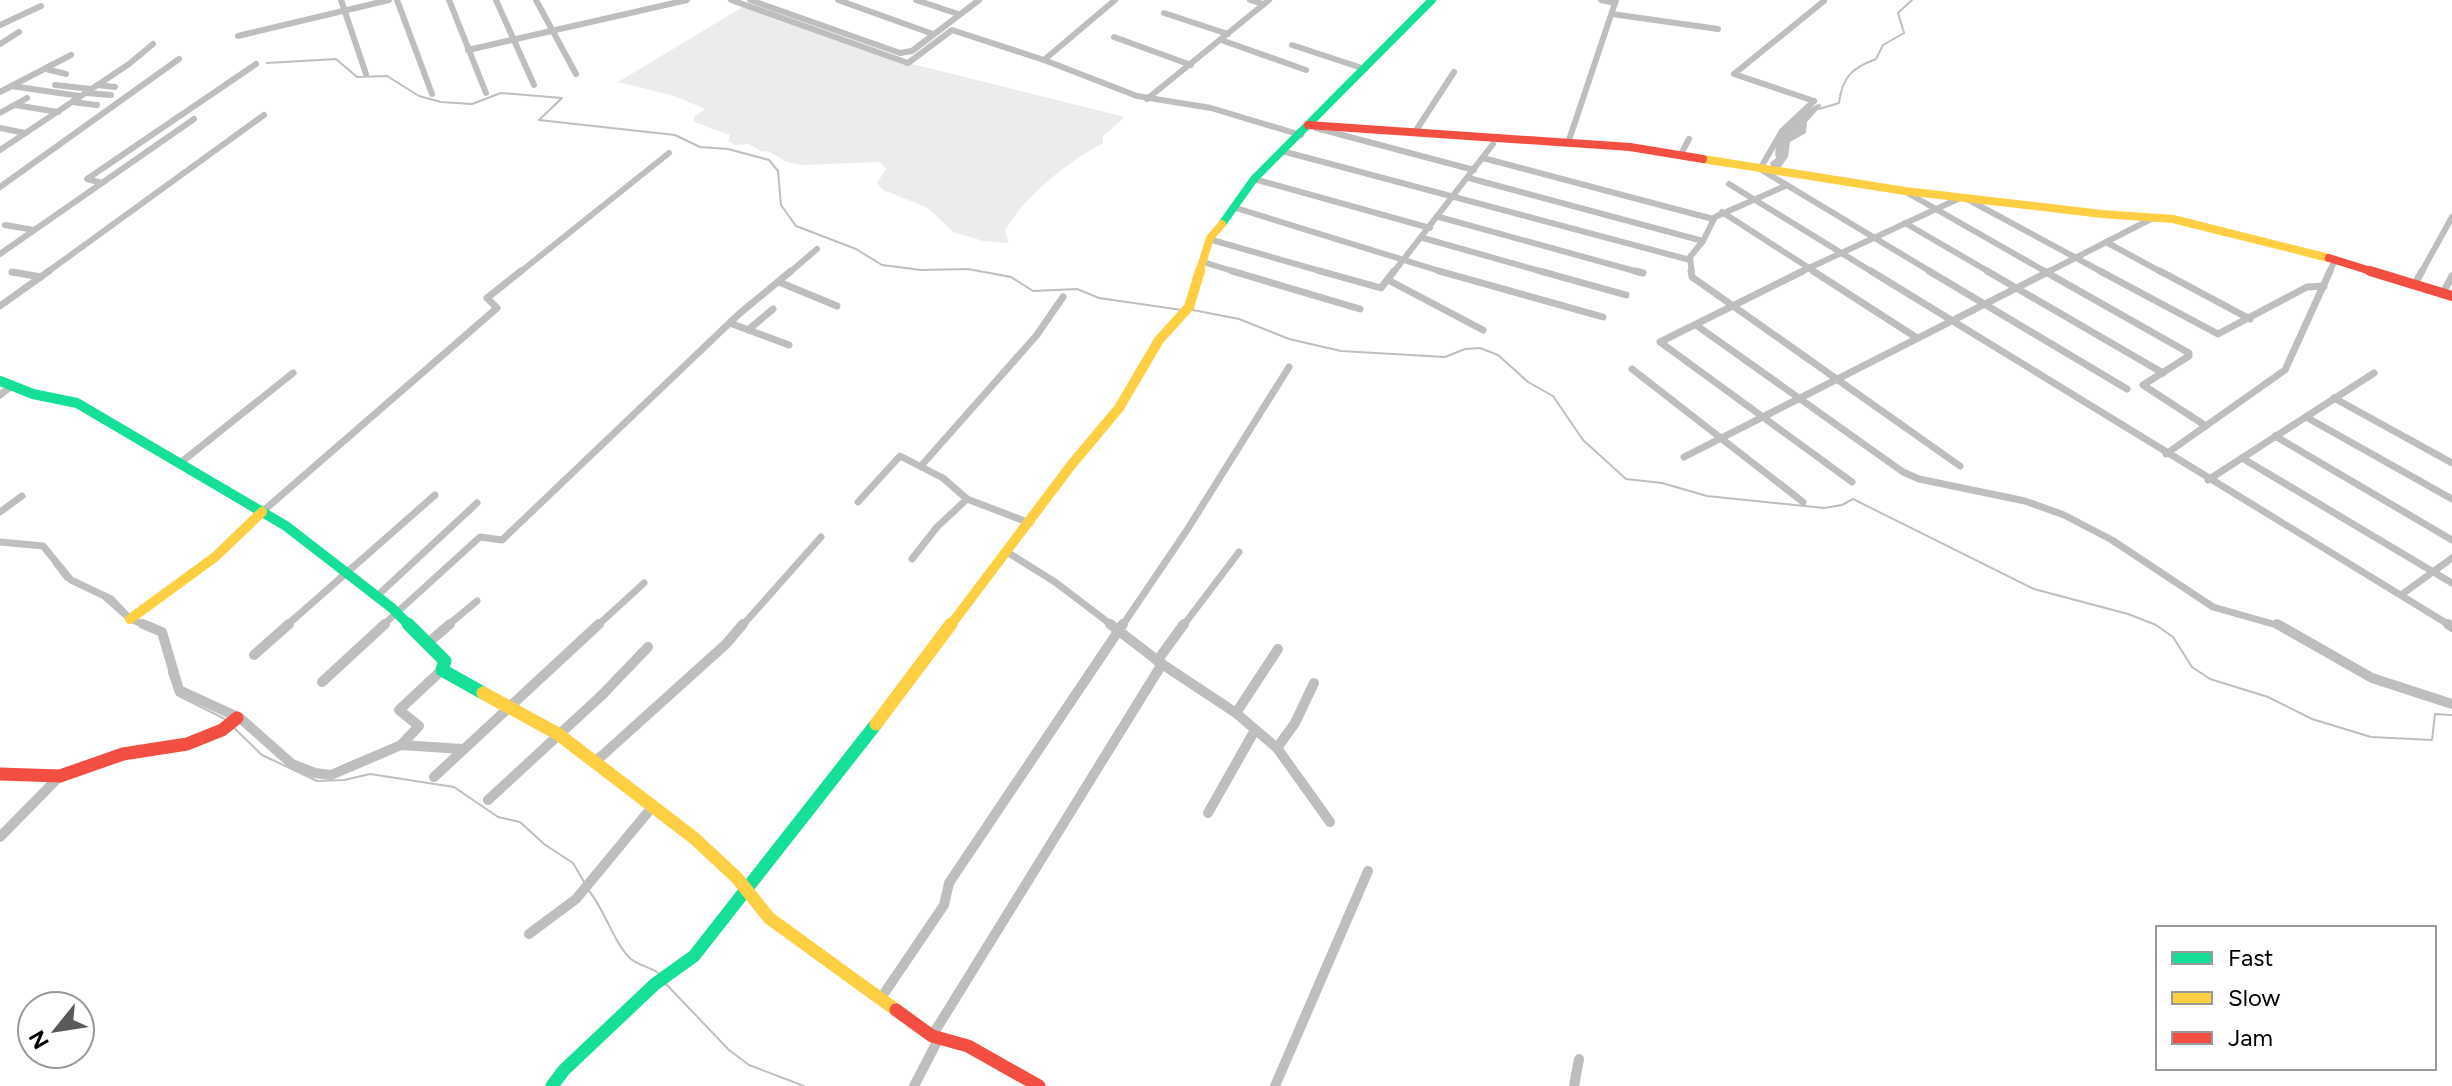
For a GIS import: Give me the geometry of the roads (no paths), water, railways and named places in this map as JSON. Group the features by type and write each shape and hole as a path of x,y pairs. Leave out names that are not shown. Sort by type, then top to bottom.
{"street":[{"path":"341,0 366,74"},
{"path":"238,36 389,0"},
{"path":"397,0 432,94"},
{"path":"449,0 486,93"},
{"path":"496,0 534,85"},
{"path":"536,0 576,74"},
{"path":"468,50 687,0"},
{"path":"731,0 908,63 952,30 1044,60 1147,99 1191,103 1474,170"},
{"path":"751,0 900,53 912,51 979,0"},
{"path":"838,0 933,34"},
{"path":"916,0 958,14"},
{"path":"1044,60 1115,0"},
{"path":"1250,0 1266,2"},
{"path":"552,1086 564,1070 655,984 694,956 746,892 1072,464 1119,408 1159,340 1186,310 1212,240 1210,238 1236,208 1254,179 1432,0"},
{"path":"1569,140 1615,1 1601,0"},
{"path":"1760,169 1780,130 1814,101 1734,74 1824,1"},
{"path":"1147,99 1266,2"},
{"path":"0,25 41,6"},
{"path":"1164,13 1228,34"},
{"path":"1612,14 1718,29"},
{"path":"0,44 19,32"},
{"path":"1114,37 1191,65"},
{"path":"1221,40 1306,70"},
{"path":"0,150 153,44"},
{"path":"1292,45 1365,69"},
{"path":"0,92 71,55"},
{"path":"0,187 179,59"},
{"path":"102,183 87,179 256,64"},
{"path":"45,69 66,74"},
{"path":"1415,132 1454,72"},
{"path":"55,85 86,93"},
{"path":"98,85 115,87"},
{"path":"11,86 111,95"},
{"path":"0,113 27,98"},
{"path":"72,102 97,105"},
{"path":"15,105 58,112"},
{"path":"0,306 264,115"},
{"path":"1,253 194,119"},
{"path":"0,128 26,133"},
{"path":"1306,128 1630,147 1905,191 2155,217 2246,236 2447,294 2452,276"},
{"path":"1680,156 1689,139"},
{"path":"1212,240 1375,289 1381,288 1390,281 1493,144"},
{"path":"1282,151 1690,260"},
{"path":"130,619 215,557 262,512 497,308 487,298 669,153"},
{"path":"1483,158 1713,219"},
{"path":"1760,169 2127,389"},
{"path":"1469,178 1703,241"},
{"path":"1254,179 1430,228"},
{"path":"1729,184 2452,627"},
{"path":"1785,186 1722,212 1713,219 1690,260 1692,277 1960,466"},
{"path":"1905,191 2191,355 2143,385 2206,426"},
{"path":"1852,482 1660,342 1809,268 1963,198 2218,334 2307,287 2324,286"},
{"path":"1236,208 1405,261 1603,317"},
{"path":"1722,212 1917,338"},
{"path":"1439,217 1643,273"},
{"path":"1684,457 2155,217"},
{"path":"2415,284 2452,217"},
{"path":"1905,223 2163,373"},
{"path":"5,225 35,230"},
{"path":"1423,238 1626,295"},
{"path":"2106,242 2250,319"},
{"path":"322,682 480,537 502,540 730,323 817,249"},
{"path":"2166,454 2285,370 2335,260"},
{"path":"1203,262 1360,309"},
{"path":"12,272 41,277"},
{"path":"1390,281 1483,330"},
{"path":"779,282 837,306"},
{"path":"921,466 1036,336 1063,297"},
{"path":"748,330 773,309"},
{"path":"730,323 789,345"},
{"path":"1696,325 1903,472 1919,479 2025,501 2064,515 2112,540 2213,607 2274,623 2372,678 2452,704"},
{"path":"881,998 944,905 949,883 1121,630 1289,367"},
{"path":"1632,369 1803,502"},
{"path":"179,464 293,373"},
{"path":"2208,480 2374,373"},
{"path":"0,381 33,394 77,403 262,512 322,551 377,596 445,661 442,670 399,710 419,726 401,745 344,771 320,775 279,756 247,723 208,707 179,690 162,632 130,619 111,599 64,574 43,546 0,542"},
{"path":"0,395 13,385"},
{"path":"2334,398 2452,463"},
{"path":"2306,417 2452,499"},
{"path":"2275,436 2452,540"},
{"path":"858,502 899,457 943,478 967,499 1030,523"},
{"path":"2242,458 2452,583"},
{"path":"254,655 435,495"},
{"path":"0,512 22,496"},
{"path":"912,559 937,527 967,499"},
{"path":"377,596 477,503"},
{"path":"595,762 726,644 821,537"},
{"path":"1007,552 1055,582 1159,662 1236,713 1277,748 1330,822"},
{"path":"914,1086 936,1037 1159,662 1239,552"},
{"path":"2401,595 2452,558"},
{"path":"434,777 644,583"},
{"path":"428,643 477,601"},
{"path":"488,800 602,695 648,647"},
{"path":"1236,713 1278,649"},
{"path":"442,670 558,734 720,861 769,918 936,1037 968,1046 1039,1086"},
{"path":"1277,748 1295,723 1314,683"},
{"path":"0,774 60,776 123,754 187,744 222,730 237,718"},
{"path":"1208,813 1255,730"},
{"path":"401,745 462,749"},
{"path":"0,837 60,776"},
{"path":"529,934 576,899 653,806"},
{"path":"1275,1086 1368,871"},
{"path":"1574,1086 1579,1059"}],"waterway":[{"path":"1819,109 1839,103 1843,86 1850,75 1876,59 1883,45 1904,33 1898,13 1912,0"},
{"path":"267,63 336,59 357,77 387,76 419,96 441,102 472,104 501,93 562,98 539,120 675,135 700,147 728,149 769,160 778,171 781,205 796,226 856,249 882,265 921,270 968,269 1011,277 1033,291 1077,289 1099,298 1182,310"},
{"path":"1193,310 1239,319 1289,339 1341,351 1445,357 1465,349 1480,348 1498,355 1528,382 1553,396 1583,440 1626,479 1662,483 1707,496 1824,508 1842,505 1853,499 2034,589 2128,614 2156,625 2173,637 2192,667 2210,679 2268,697 2312,719 2371,737 2432,740 2435,714 2452,715"},
{"path":"53,563 66,580"},
{"path":"104,599 123,616"},
{"path":"169,673 177,695 225,719"},
{"path":"232,726 262,755 317,781 344,780 370,774 454,787 498,817 520,822 544,844 573,863 584,882"},
{"path":"589,891 625,953 660,974"},
{"path":"665,983 729,1050 749,1065 804,1086"}]}
